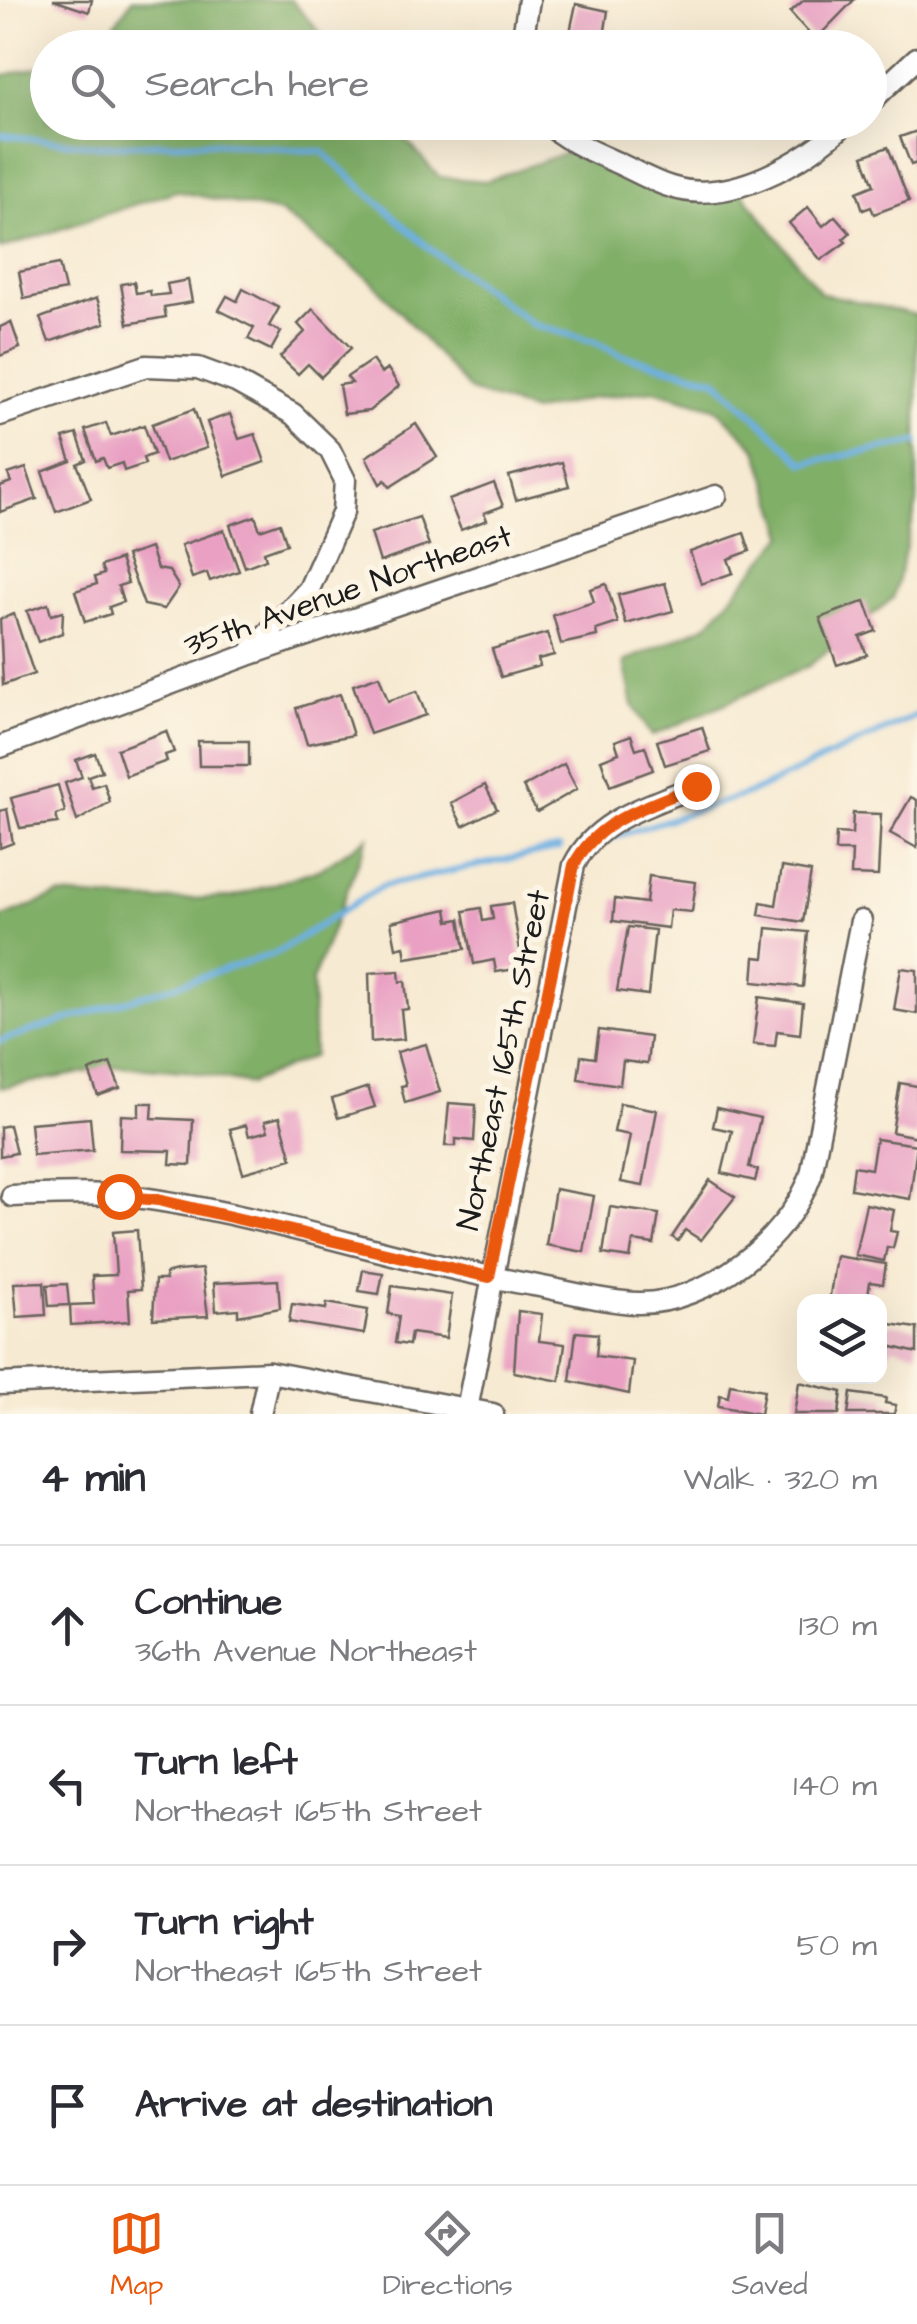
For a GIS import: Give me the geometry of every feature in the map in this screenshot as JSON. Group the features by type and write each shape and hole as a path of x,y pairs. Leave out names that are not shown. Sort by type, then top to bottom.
{"street":[{"path":"524,30 528,0"},
{"path":"887,86 917,58"},
{"path":"572,140 674,188 738,188 785,168 828,140"},
{"path":"0,415 146,366 198,368 236,382 293,414 330,450 345,480 343,512 309,588 248,655"},
{"name":"35th Avenue Northeast","path":"0,747 248,655 716,496"},
{"name":"Northeast 165th Street","path":"467,1412 489,1277 574,865 585,844 604,828 696,786"},
{"path":"12,1196 81,1194 158,1200 489,1277 639,1303 710,1284 785,1224 802,1202 811,1175 861,921"},
{"path":"260,1414 269,1372"},
{"path":"0,1384 269,1372 494,1414"}],"green space":[{"path":"132,0 291,0 318,30 110,30"},
{"path":"30,69 30,140 406,140 439,177 486,181 582,147 674,188 738,187 821,293 917,315 917,503 893,598 809,666 652,736 633,705 624,662 707,625 785,535 757,449 715,407 654,390 592,398 533,412 470,391 372,281 281,213 176,191 0,249 0,76"},
{"path":"368,837 312,981 314,1056 249,1084 185,1071 120,1066 0,1088 0,918 59,895 143,901 234,897 322,868"}],"building":[{"path":"53,0 92,0 89,12"},
{"path":"804,0 854,0 825,30 806,30 790,12"},
{"path":"576,4 608,11 605,30 570,30"},
{"path":"917,131 917,163 911,165 900,137"},
{"path":"888,147 909,201 874,214 871,207 863,210 857,192 874,185 863,156"},
{"path":"808,207 823,226 835,216 850,233 843,239 846,242 821,260 789,223"},
{"path":"59,264 65,290 24,299 19,272"},
{"path":"188,280 192,302 164,307 166,317 128,324 121,284 134,282 136,293 150,291 151,296 169,294 167,284"},
{"path":"243,289 279,308 269,326 281,332 271,350 248,339 254,328 219,310 227,296 237,301"},
{"path":"97,298 105,323 49,342 40,318"},
{"path":"313,309 351,348 321,377 308,364 298,374 280,357 305,332 298,324"},
{"path":"11,322 20,348 0,356 0,327"},
{"path":"372,360 381,373 388,369 399,386 369,411 344,414 339,385 352,383 347,377"},
{"path":"194,409 207,448 165,462 152,424"},
{"path":"230,414 239,439 255,434 265,462 226,476 207,422"},
{"path":"106,423 111,436 144,425 154,454 143,458 145,464 124,471 122,463 107,468 103,458 96,461 85,430"},
{"path":"416,424 437,457 390,487 385,480 380,484 366,457"},
{"path":"77,434 86,460 77,464 91,499 56,512 42,472 71,461 63,438"},
{"path":"562,462 569,486 516,500 509,476"},
{"path":"26,468 37,499 0,512 0,486 11,482 8,474"},
{"path":"494,483 503,506 484,513 487,520 461,530 449,500"},
{"path":"255,516 260,530 280,523 287,544 264,552 266,559 245,567 230,525"},
{"path":"419,517 429,545 380,562 371,533"},
{"path":"224,530 239,571 210,581 207,573 192,578 181,545"},
{"path":"744,533 750,551 728,559 733,573 701,584 690,552"},
{"path":"150,548 157,569 169,571 179,587 164,609 144,605 126,556"},
{"path":"120,559 128,583 118,586 123,602 109,607 111,614 85,622 75,591 97,584 95,577 104,574 101,566"},
{"path":"665,583 673,611 626,624 618,595"},
{"path":"606,584 618,623 596,630 597,636 561,644 553,615 594,602 590,589"},
{"path":"865,601 876,631 860,637 867,655 837,665 820,618"},
{"path":"48,604 51,615 63,612 62,633 38,642 27,611"},
{"path":"14,614 34,674 3,685 0,619"},
{"path":"547,633 554,655 538,659 540,666 501,677 492,649"},
{"path":"379,676 388,701 417,691 426,715 370,734 353,685"},
{"path":"340,694 353,735 307,744 296,708"},
{"path":"702,727 710,751 665,765 657,741"},
{"path":"166,731 174,752 165,755 167,761 126,776 117,749"},
{"path":"631,735 636,749 645,746 653,770 610,786 601,760 619,753 615,741"},
{"path":"198,741 249,741 249,766 199,766"},
{"path":"95,753 102,771 88,776 92,787 104,783 110,802 77,821 65,783 82,777 76,760"},
{"path":"564,764 577,789 537,812 523,787"},
{"path":"58,785 65,812 56,815 58,823 20,828 11,798"},
{"path":"485,785 497,809 463,826 451,803"},
{"path":"911,797 917,800 917,848 890,833"},
{"path":"7,809 13,843 0,848 0,811"},
{"path":"853,813 881,814 878,876 851,875 852,851 835,851 836,833 852,834"},
{"path":"782,867 811,872 803,922 759,915 761,902 776,905"},
{"path":"649,876 696,882 692,912 670,910 668,928 613,921 615,899 646,903"},
{"path":"512,903 523,968 496,972 494,960 474,964 464,911 481,908 483,921 493,919 491,906"},
{"path":"447,909 449,921 460,919 465,949 406,958 404,946 396,948 391,922"},
{"path":"628,927 655,930 648,995 617,991"},
{"path":"767,928 808,932 803,987 753,982 755,957 764,958"},
{"path":"901,968 917,970 917,1014 894,1010"},
{"path":"399,971 400,982 405,981 408,1009 401,1010 404,1039 371,1042 369,973"},
{"path":"759,997 803,1003 800,1034 777,1031 775,1046 753,1044"},
{"path":"599,1030 650,1037 647,1064 623,1061 620,1085 578,1079 581,1056 595,1058"},
{"path":"426,1044 440,1092 405,1103 401,1086 406,1085 397,1052"},
{"path":"110,1063 120,1088 98,1096 89,1071"},
{"path":"900,1083 917,1086 917,1137 892,1132"},
{"path":"368,1087 375,1107 338,1118 332,1099"},
{"path":"139,1103 153,1103 152,1118 193,1120 191,1165 170,1164 171,1151 120,1150 121,1115 139,1116"},
{"path":"449,1103 476,1105 474,1141 456,1139 456,1146 445,1146"},
{"path":"620,1103 657,1110 643,1186 621,1182 630,1135 614,1132"},
{"path":"717,1108 760,1118 749,1167 758,1170 755,1181 722,1173 732,1131 713,1127"},
{"path":"280,1117 292,1159 243,1173 230,1129 246,1125 249,1136 268,1131 265,1121"},
{"path":"90,1118 93,1150 33,1155 30,1123"},
{"path":"9,1125 16,1153 0,1156 0,1127"},
{"path":"876,1139 917,1145 910,1199 851,1189 854,1166 871,1169"},
{"path":"710,1180 735,1197 701,1240 685,1230 678,1241 672,1237"},
{"path":"555,1189 594,1196 584,1252 546,1245"},
{"path":"866,1204 894,1210 890,1231 897,1232 884,1261 855,1255"},
{"path":"610,1207 659,1214 654,1244 633,1241 630,1258 603,1254"},
{"path":"137,1230 141,1289 128,1290 130,1321 71,1325 70,1305 94,1304 92,1276 116,1275 113,1232"},
{"path":"836,1256 886,1264 883,1284 870,1282 868,1294 830,1294"},
{"path":"202,1269 208,1316 153,1319 155,1280 166,1280 165,1274 177,1271"},
{"path":"363,1270 383,1273 379,1294 359,1291"},
{"path":"278,1280 280,1308 238,1316 238,1309 216,1311 214,1283"},
{"path":"44,1282 46,1315 17,1317 14,1283"},
{"path":"67,1284 69,1305 49,1306 47,1285"},
{"path":"392,1286 452,1295 446,1338 411,1333 409,1345 395,1343 399,1316 388,1314"},
{"path":"327,1303 368,1310 364,1334 289,1322 292,1304 326,1309"},
{"path":"518,1311 542,1314 539,1341 565,1344 560,1381 514,1372"},
{"path":"887,1326 917,1328 917,1353 893,1347 887,1353"},
{"path":"576,1332 598,1334 596,1356 633,1361 629,1394 570,1381"},
{"path":"730,1384 764,1390 760,1414 718,1406 720,1395 728,1397"},
{"path":"799,1384 842,1392 839,1414 794,1414"},
{"path":"851,1393 886,1398 885,1403 896,1405 894,1414 848,1414"}],"waterway":[{"path":"0,135 30,138"},
{"path":"46,140 101,146 205,142 323,152 431,250 534,325 593,341 621,355 716,379 804,463 917,442"},
{"path":"599,842 753,792 917,715"},
{"path":"0,1041 276,953 382,886 560,848"}],"route":[{"path":"119,1196 158,1200 489,1277 574,865 585,844 604,828 696,786"}]}
